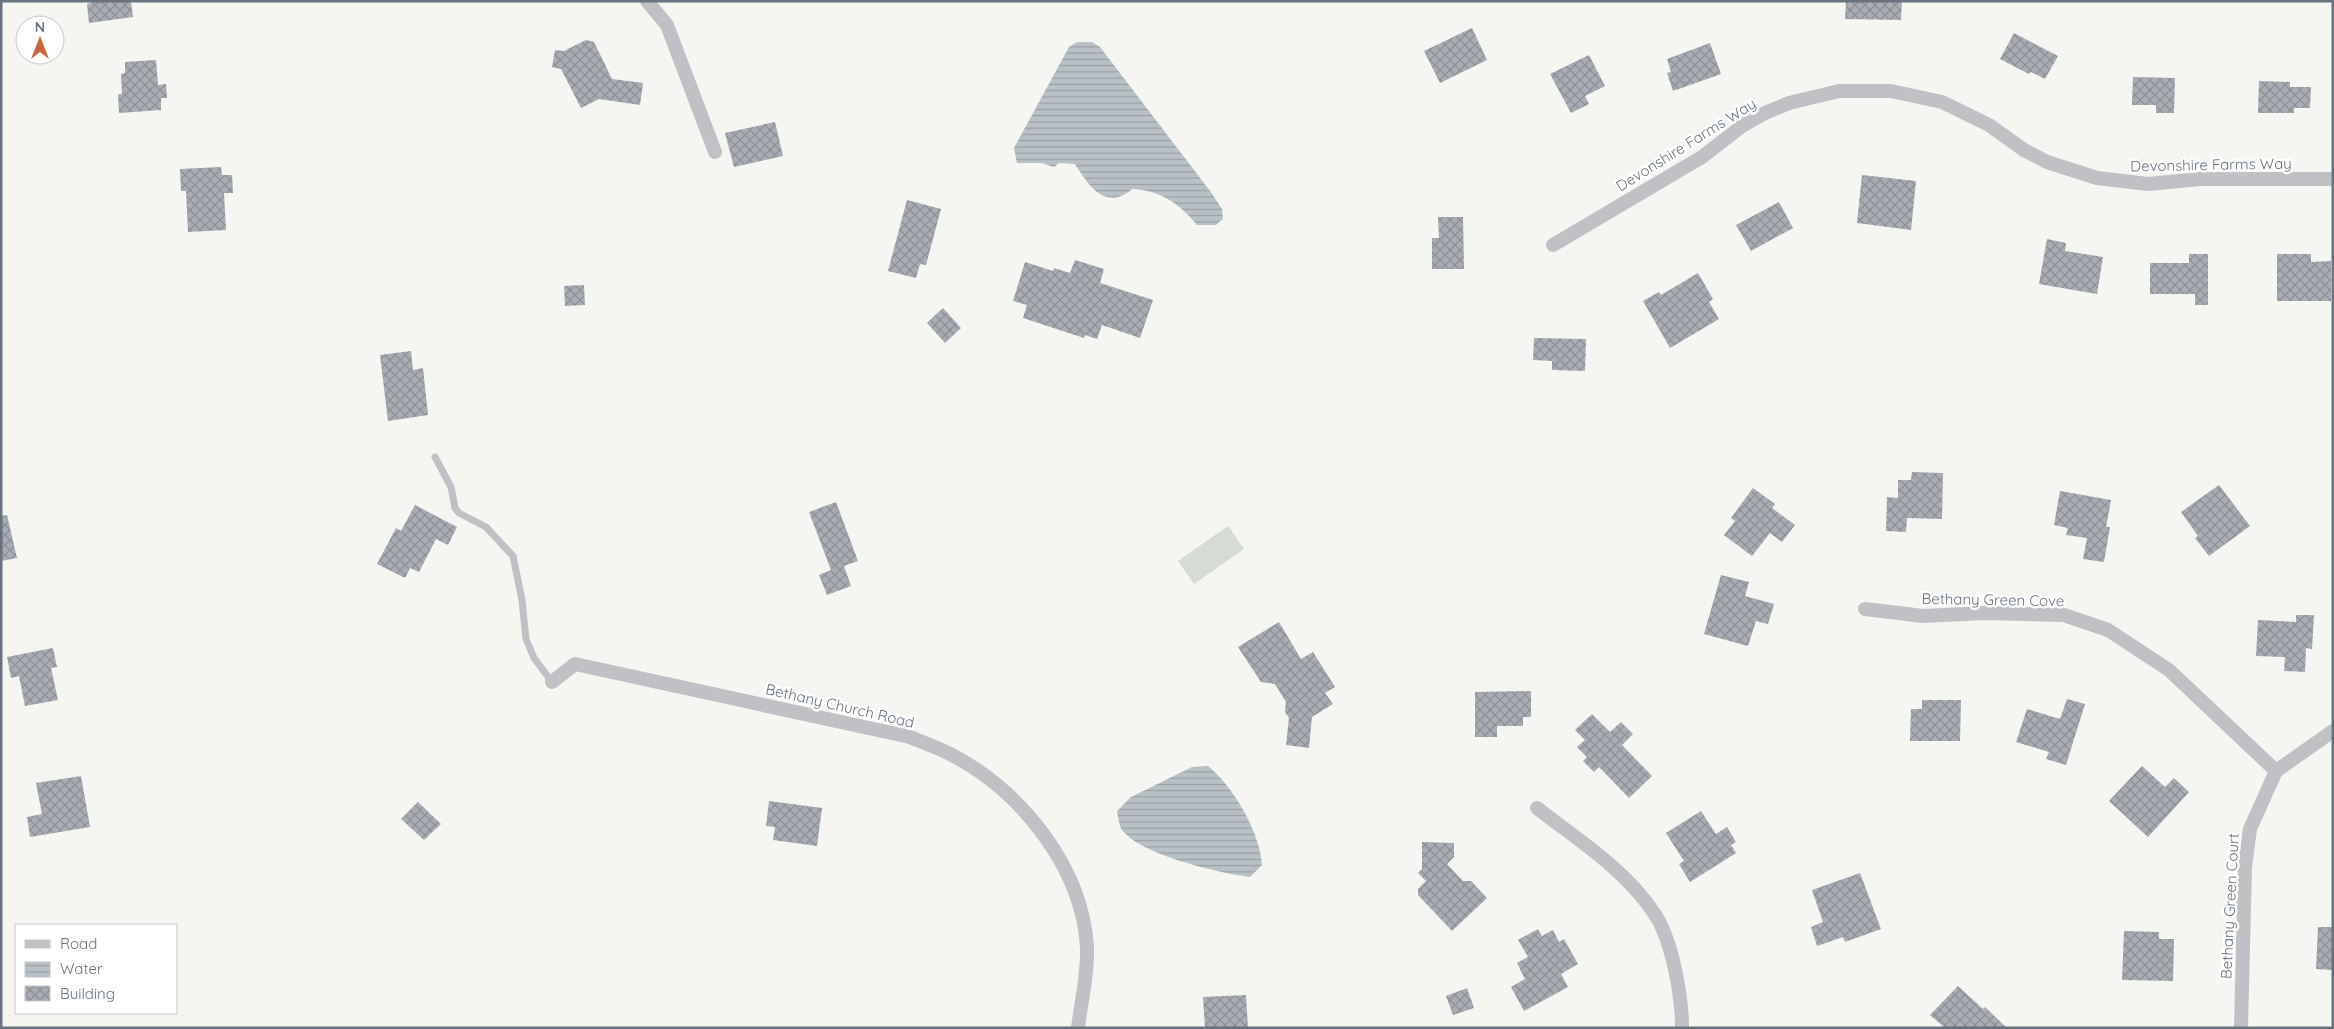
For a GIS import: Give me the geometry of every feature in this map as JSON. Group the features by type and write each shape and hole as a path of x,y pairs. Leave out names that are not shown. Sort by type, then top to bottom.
{"street":[{"path":"647,1 667,25 714,152"},
{"name":"Devonshire Farms Way","path":"1553,245 1702,157 1742,126 1765,113 1797,101 1840,91 1891,91 1942,102 1989,125 2024,150 2047,162 2097,178 2148,184 2200,179 2333,179"},
{"name":"Bethany Green Cove","path":"1865,609 1923,616 1985,613 2064,615 2108,630 2169,670 2276,771"},
{"name":"Bethany Church Road","path":"552,682 575,664 910,737 952,755 987,778 1018,805 1045,837 1062,864 1076,895 1083,921 1087,949 1078,1028"},
{"path":"2276,771 2333,731"},
{"name":"Bethany Green Court","path":"2241,1028 2245,867 2250,829 2276,771"},
{"path":"1537,808 1617,869 1655,913 1674,968 1679,993 1682,1028"}],"lane":[{"path":"435,457 451,487 459,513 486,527 513,556 522,600 526,639 534,658 552,682"}],"shaded area":[{"path":"1228,526 1244,549 1194,584 1178,561"}],"water":[{"path":"1077,42 1092,42 1100,47 1210,191 1222,209 1223,219 1216,225 1197,225 1176,205 1152,192 1132,189 1114,198 1106,197 1092,187 1075,164 1059,163 1054,167 1042,163 1017,163 1014,148 1069,47"},
{"path":"1208,766 1236,797 1251,824 1262,865 1250,877 1201,867 1163,855 1132,839 1120,826 1117,811 1131,797 1192,767"}],"building":[{"path":"96,1 131,1 133,17 89,23 87,4"},
{"path":"1846,1 1902,1 1901,20 1845,19"},
{"path":"1472,28 1487,60 1440,83 1424,51"},
{"path":"2014,33 2058,56 2045,79 2031,72 2029,74 2000,59"},
{"path":"586,40 594,42 612,79 643,83 640,105 599,99 581,108 561,69 552,67 555,50 564,51"},
{"path":"1710,43 1721,74 1673,91 1667,73 1671,72 1667,59"},
{"path":"1589,55 1605,86 1585,96 1589,104 1571,113 1550,74"},
{"path":"156,60 158,85 166,84 167,98 161,98 161,110 119,113 118,94 122,94 121,74 125,73 125,62"},
{"path":"2133,77 2175,78 2174,113 2156,113 2156,105 2132,105"},
{"path":"2259,81 2290,82 2290,87 2311,87 2310,108 2294,108 2294,113 2258,113"},
{"path":"775,122 783,156 734,167 725,133"},
{"path":"221,167 222,175 232,175 233,193 224,193 226,230 188,232 186,191 181,191 180,169"},
{"path":"1862,175 1916,181 1911,230 1857,223"},
{"path":"907,200 941,209 926,265 920,264 916,278 888,271"},
{"path":"1779,202 1793,228 1751,251 1736,225"},
{"path":"1438,217 1463,217 1464,269 1432,269 1432,238 1439,238"},
{"path":"2047,239 2066,243 2065,251 2103,257 2097,294 2039,284"},
{"path":"2189,254 2208,254 2208,305 2195,305 2195,294 2150,294 2150,263 2189,263"},
{"path":"2277,254 2311,254 2311,262 2331,261 2331,301 2277,301"},
{"path":"1075,260 1104,269 1100,283 1153,300 1140,338 1102,325 1097,339 1085,335 1084,338 1023,318 1027,305 1013,301 1025,262 1053,271 1054,268 1070,273"},
{"path":"1698,273 1713,299 1709,302 1719,319 1670,348 1643,301 1659,292 1661,295"},
{"path":"584,285 585,305 565,306 564,286"},
{"path":"943,308 961,328 945,343 927,323"},
{"path":"1534,338 1586,339 1585,371 1552,370 1552,361 1533,360"},
{"path":"411,351 413,370 423,368 428,415 388,421 380,355"},
{"path":"1912,472 1943,473 1942,519 1907,518 1906,532 1886,531 1887,497 1898,498 1898,480 1911,480"},
{"path":"2219,485 2250,526 2209,556 2195,538 2198,536 2181,512"},
{"path":"1753,488 1775,504 1772,508 1795,525 1782,542 1770,533 1752,556 1724,535 1735,521 1731,518"},
{"path":"2060,491 2111,500 2106,527 2110,527 2104,562 2083,559 2087,538 2066,535 2068,528 2054,525"},
{"path":"836,502 858,561 844,566 851,586 827,595 819,575 831,570 809,512"},
{"path":"415,505 457,527 448,545 436,539 419,572 410,568 405,578 377,564 396,528 401,531"},
{"path":"7,515 17,558 1,561 1,516"},
{"path":"1721,575 1749,582 1745,596 1774,604 1768,624 1756,621 1748,646 1704,634"},
{"path":"2296,615 2314,615 2312,649 2306,648 2305,672 2284,671 2285,657 2256,656 2258,620 2296,622"},
{"path":"1279,622 1301,659 1313,652 1335,687 1325,693 1333,704 1312,717 1309,748 1286,745 1289,718 1285,712 1286,702 1275,684 1261,682 1238,647"},
{"path":"53,648 57,667 51,668 58,700 25,706 19,676 11,678 7,657"},
{"path":"1531,691 1531,717 1523,717 1523,726 1497,726 1497,737 1475,737 1475,692"},
{"path":"2067,699 2085,704 2066,765 2046,759 2049,752 2016,742 2027,709 2060,719"},
{"path":"1922,700 1961,700 1960,741 1910,741 1911,709 1922,709"},
{"path":"1592,714 1610,732 1621,722 1633,734 1622,745 1652,776 1629,798 1599,767 1594,772 1583,761 1587,757 1577,747 1585,740 1575,730"},
{"path":"2142,766 2165,787 2174,778 2189,792 2148,837 2109,801"},
{"path":"81,776 90,827 30,837 27,817 42,814 36,783"},
{"path":"769,801 822,808 817,846 773,840 775,827 766,826"},
{"path":"418,802 441,824 424,840 401,819"},
{"path":"1701,811 1716,834 1727,827 1736,842 1731,845 1736,853 1690,882 1679,864 1684,861 1666,833"},
{"path":"1422,842 1454,843 1454,857 1447,864 1463,881 1471,881 1487,898 1452,931 1418,895 1418,889 1426,881 1418,873 1422,869"},
{"path":"1860,873 1881,929 1845,942 1843,937 1817,946 1811,927 1823,922 1812,890"},
{"path":"2318,927 2333,927 2333,970 2316,969"},
{"path":"1538,929 1542,936 1553,930 1559,942 1564,939 1578,964 1561,974 1568,987 1524,1011 1511,987 1525,979 1517,963 1528,957 1518,940"},
{"path":"2124,931 2159,932 2159,939 2174,939 2173,981 2122,980"},
{"path":"1958,986 1983,1009 1985,1007 2007,1028 1945,1028 1930,1015"},
{"path":"1467,988 1474,1008 1453,1015 1446,996"},
{"path":"1246,995 1248,1028 1205,1028 1203,997"}]}
